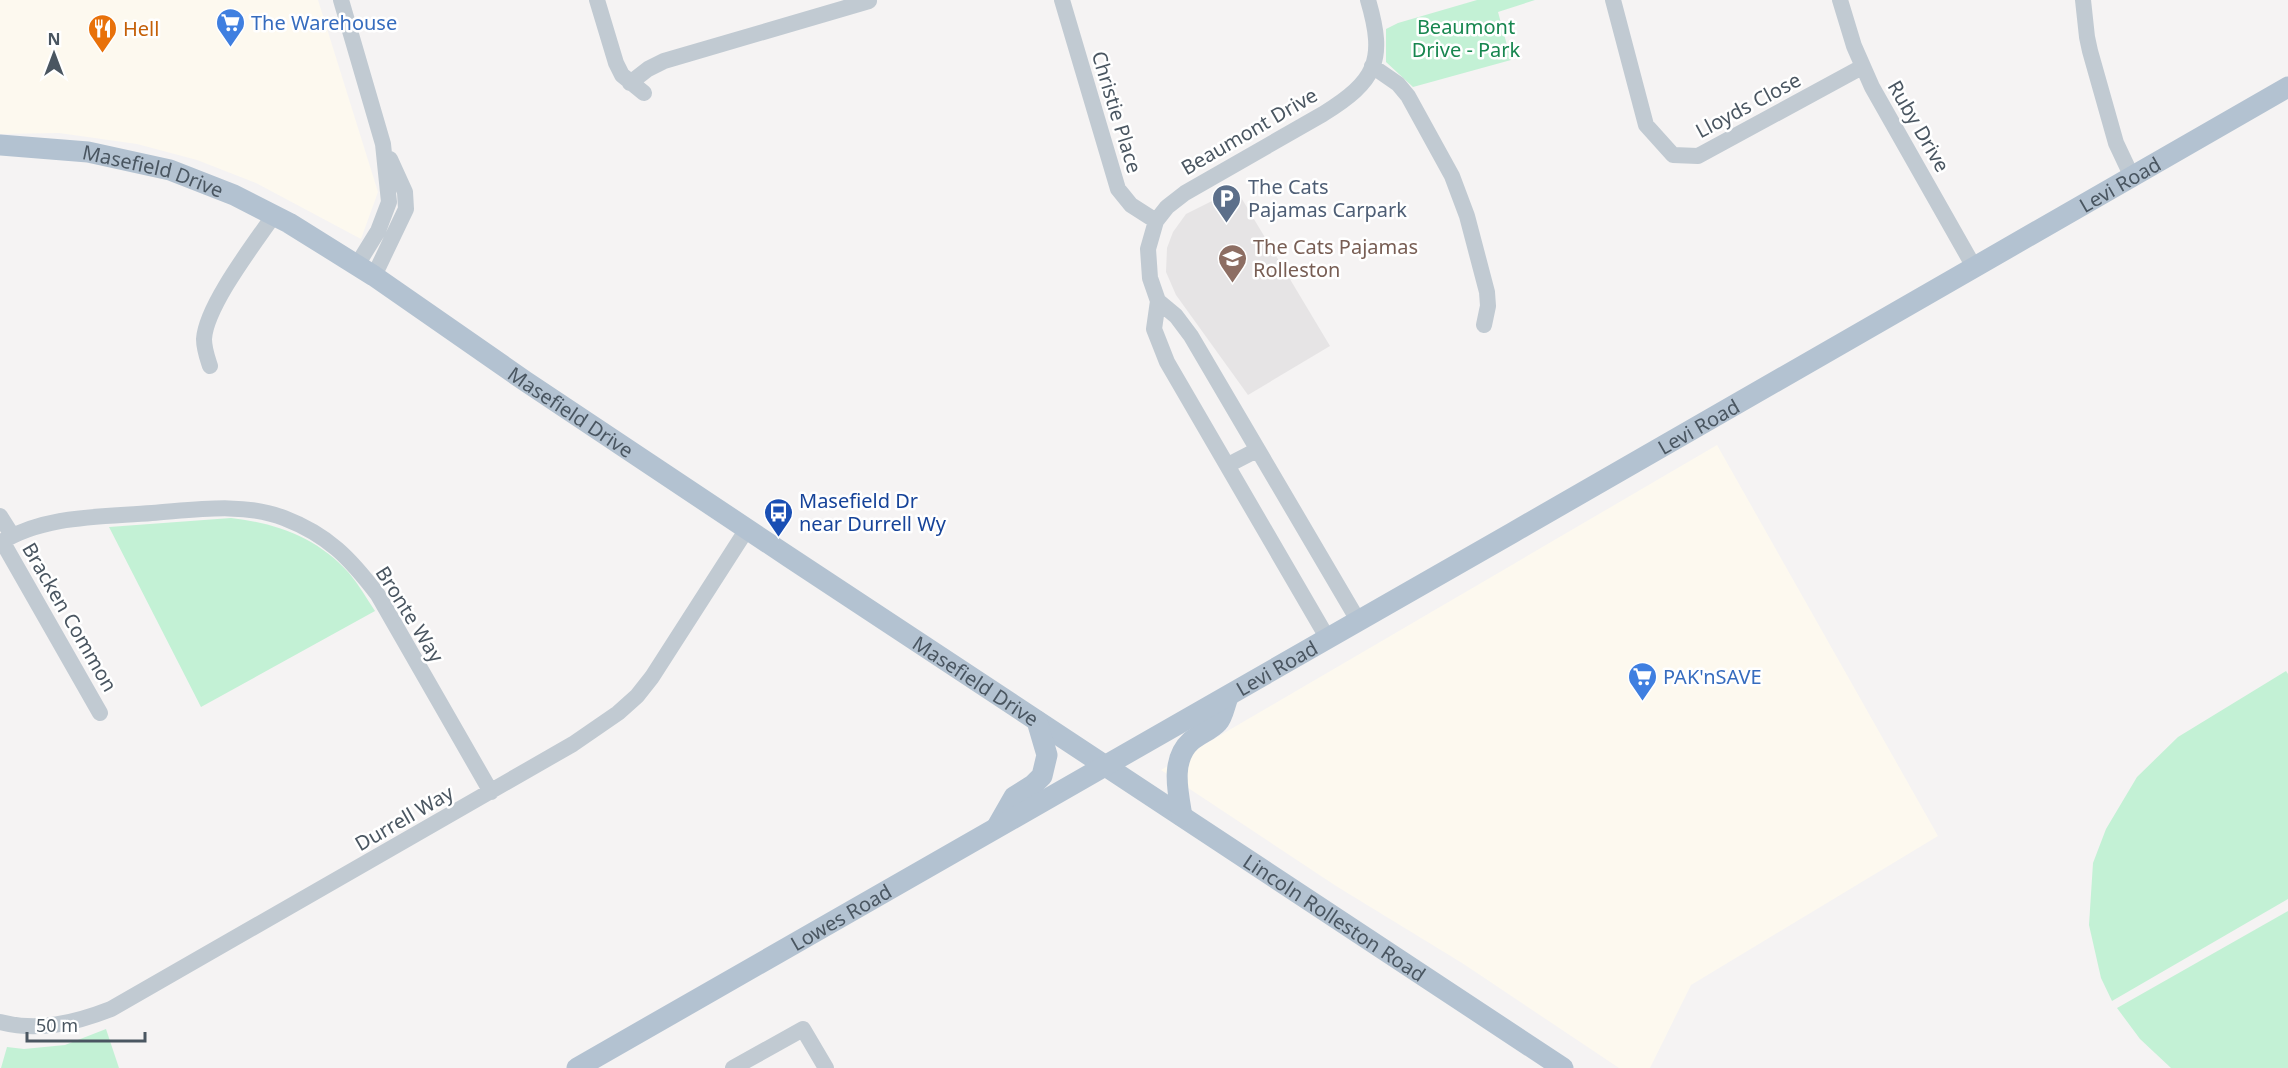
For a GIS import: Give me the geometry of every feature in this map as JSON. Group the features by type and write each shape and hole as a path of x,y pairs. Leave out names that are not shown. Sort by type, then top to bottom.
{"main road":[{"name":"Levi Road","path":"1107,766 2288,87"},
{"name":"Masefield Drive","path":"0,145 88,152 170,170 234,195 274,215 366,270 525,381 1107,766"},
{"path":"1182,816 1177,771 1182,753 1189,743 1218,722 1228,697"},
{"path":"998,826 1014,797 1034,785 1042,776 1047,755 1037,721"},
{"name":"Lincoln Rolleston Road","path":"1107,766 1563,1068"},
{"name":"Lowes Road","path":"577,1068 998,826 1107,766"}],"street":[{"path":"340,0 383,144 389,202 366,270"},
{"path":"597,0 616,63 622,75 644,93"},
{"name":"Christie Place","path":"1062,0 1118,189 1131,205 1156,221"},
{"name":"Beaumont Drive","path":"1328,639 1158,344 1154,329 1158,301 1147,262 1148,249 1156,221 1167,207 1185,193 1344,100 1358,88 1372,66 1378,43 1368,0"},
{"name":"Lloyds Close","path":"1613,0 1646,125 1672,155 1698,156 1862,67"},
{"name":"Ruby Drive","path":"1840,0 1862,67 1872,87 1974,267"},
{"path":"2084,0 2085,28 2090,51 2116,143 2132,177"},
{"path":"630,83 648,69 664,61 869,1"},
{"path":"1372,66 1398,84 1408,96 1452,176 1467,216 1487,292 1488,306 1484,325"},
{"path":"210,366 204,337 212,309 274,215"},
{"name":"Beaumont Drive","path":"1158,301 1176,316 1191,336 1359,622"},
{"path":"1228,465 1257,450"},
{"name":"Bronte Way","path":"5,540 40,526 94,517 245,509 282,517 313,531 338,548 378,595 491,792"},
{"name":"Bracken Common","path":"0,516 5,540 100,713"},
{"name":"Durrell Way","path":"0,1022 29,1027 56,1025 85,1019 111,1009 599,728 637,696 652,677 747,529"},
{"path":"733,1068 803,1029 826,1068"}],"shaded area":[{"path":"0,0 318,0 378,192 361,239 256,183 197,160 137,144 59,133 0,134"},
{"name":"The Cats Pajamas Rolleston","path":"1236,189 1330,346 1248,395 1176,295 1166,272 1167,248 1173,232 1186,214"},
{"path":"1717,445 1938,836 1691,985 1650,1068 1619,1068 1462,963 1336,886 1161,770"}],"green space":[{"name":"Beaumont Drive - Park","path":"1477,0 1535,0 1498,12 1511,60 1413,87 1386,62 1386,29 1398,23"},
{"path":"231,518 280,528 324,550 349,573 375,611 201,707 109,527"},
{"path":"2286,671 2288,674 2288,899 2112,1001 2101,978 2089,925 2093,863 2106,829 2137,777 2178,737"},
{"path":"2288,911 2288,1068 2171,1068 2140,1039 2117,1008"},
{"path":"106,1029 119,1068 1,1068 7,1047 24,1049 65,1045"}],"place":[{"name":"The Warehouse","path":"230,48"},
{"name":"Hell","path":"102,54"},
{"name":"The Cats Pajamas Carpark","path":"1227,224"},
{"name":"The Cats Pajamas Rolleston","path":"1232,284"},
{"name":"Masefield Dr near Durrell Wy","path":"778,538"},
{"name":"PAK'nSAVE","path":"1642,702"}]}
